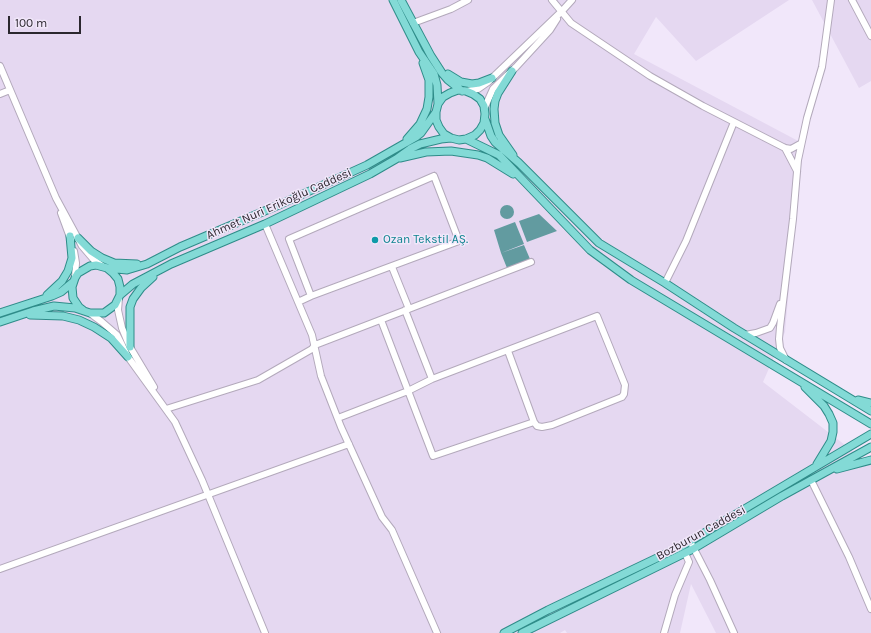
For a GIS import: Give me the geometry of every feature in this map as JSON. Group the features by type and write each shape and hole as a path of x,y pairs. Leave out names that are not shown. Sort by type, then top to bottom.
{"main road":[{"path":"393,0 419,52 434,74 437,85 438,104 436,120 444,134 459,140 466,139 475,135 480,130 485,118"},
{"path":"401,0 438,66 448,80 464,91 473,94 480,99 489,130 495,142 519,163 599,244 665,283 745,335 871,411"},
{"path":"400,146 412,135 420,124 427,108 429,97 428,80 419,52"},
{"path":"438,66 453,78 466,83 479,83 492,78"},
{"path":"512,71 498,93 494,109 495,122 499,135 519,163"},
{"path":"438,104 443,97 450,93 464,91"},
{"name":"Ahmet Nuri Erikoğlu Caddesi","path":"105,267 127,270 147,264 180,247 367,165 421,133 436,112"},
{"name":"Ahmet Nuri Erikoğlu Caddesi","path":"119,297 133,284 171,264 265,224 370,174 420,144 432,140 451,138"},
{"path":"466,139 499,155 590,250 631,280 871,424"},
{"path":"396,159 426,152 438,151 451,151 470,154 487,158 525,183"},
{"path":"37,302 54,290 68,271 72,258 70,236"},
{"path":"78,238 91,251 108,261 120,264 147,264"},
{"path":"130,347 129,315 133,299 147,281 171,264"},
{"path":"0,313 37,302 61,292 84,269 90,266 105,267 113,272 118,279 120,287 116,305 104,313 90,313 74,308 54,306 0,322"},
{"path":"74,280 72,287 73,298 83,310"},
{"path":"22,315 53,315 79,320 94,326 111,338 128,357"},
{"path":"795,378 824,406 833,423 832,441 814,468"},
{"path":"850,398 871,403"},
{"name":"Bozburun Caddesi","path":"522,633 685,553 692,545 871,434"},
{"name":"Bozburun Caddesi","path":"504,633 692,545 871,447"},
{"path":"823,473 871,460"}],"street":[{"path":"413,23 451,9 468,0"},
{"path":"552,0 571,23 650,76 785,148 791,149 800,144"},
{"path":"464,91 481,87 492,78 572,0"},
{"path":"786,360 780,348 779,339 800,144 822,67 831,0"},
{"path":"852,0 871,36"},
{"path":"484,109 493,89 550,30 562,11"},
{"path":"0,66 56,198 70,236 75,255 74,280"},
{"path":"0,94 10,90"},
{"path":"665,283 686,241 734,122"},
{"path":"785,148 797,171"},
{"path":"298,302 459,241 434,176 289,239 311,296"},
{"path":"56,198 87,252 98,263 105,267"},
{"path":"265,224 312,335 321,376 338,418 379,511 392,530 437,633"},
{"path":"166,409 258,380 315,346 531,262"},
{"path":"392,267 432,380"},
{"path":"745,335 770,328 783,296"},
{"path":"119,297 118,310 120,322 130,347 174,422 208,495 264,633"},
{"path":"90,313 117,335 128,357 166,409"},
{"path":"338,418 408,391 432,380 597,316 625,386 624,394 622,397 552,425 542,427 538,426 534,422 508,351"},
{"path":"381,320 433,456 534,422"},
{"path":"0,569 349,444"},
{"path":"811,480 849,557 871,609"},
{"path":"692,545 734,633"},
{"path":"664,633 675,595 689,562 685,553"}],"shaded area":[{"path":"0,0 789,0 696,61 656,17 634,54 802,143 785,332 763,382 871,465 871,633 716,633 691,584 680,633 567,633 565,630 560,633 0,633"},
{"path":"812,0 871,0 871,81 859,88"},
{"path":"504,205 510,205 514,209 514,215 510,219 504,219 500,215 500,209"},
{"path":"539,214 557,231 527,242 519,221"},
{"path":"515,222 524,244 501,253 494,230"},
{"path":"524,245 530,259 507,268 501,253"}],"place":[{"name":"Ozan Tekstil AŞ.","path":"375,240"}]}
